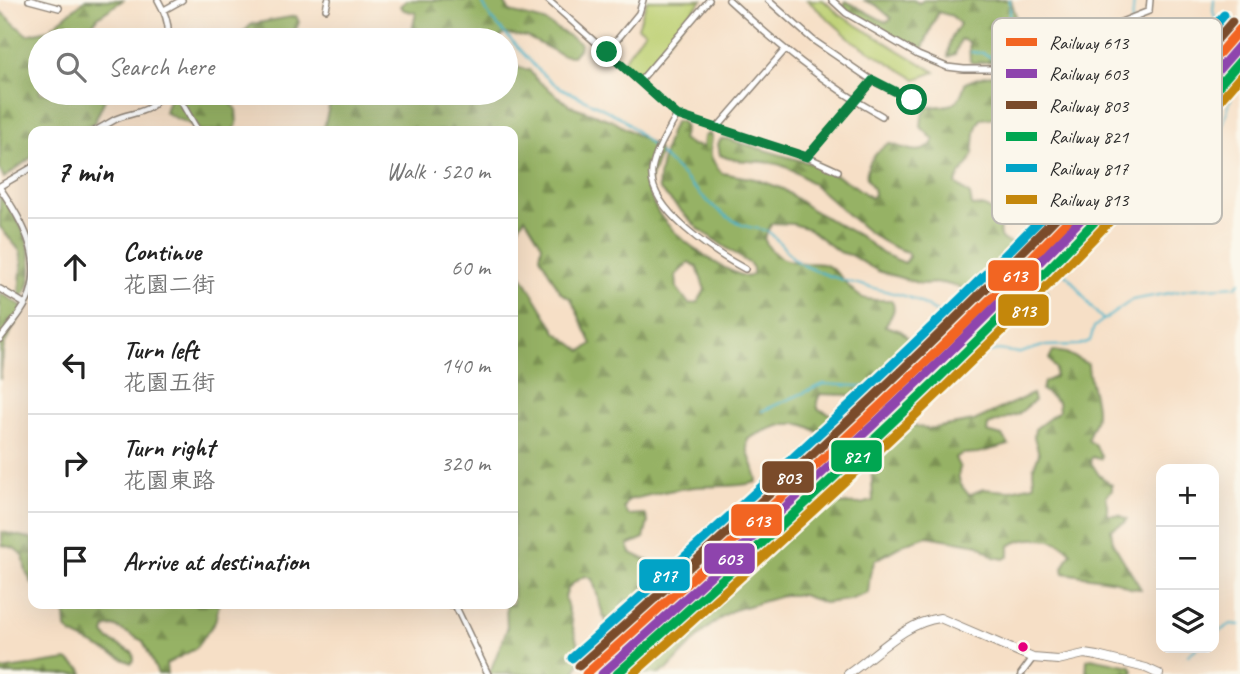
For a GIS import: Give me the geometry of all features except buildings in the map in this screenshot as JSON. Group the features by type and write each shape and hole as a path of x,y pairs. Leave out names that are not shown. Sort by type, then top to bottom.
{"street":[{"path":"29,0 59,8"},
{"path":"158,0 164,10 168,28"},
{"path":"164,10 182,0"},
{"path":"326,9 327,0"},
{"path":"548,0 677,115 807,157 838,171"},
{"path":"607,52 639,13 643,0"},
{"path":"640,81 709,0"},
{"path":"729,0 784,51 854,101 882,116"},
{"path":"768,0 813,40 873,80 912,100"},
{"path":"832,0 854,18 918,55 947,67 992,69"},
{"path":"1131,18 1148,11 1150,0"},
{"path":"717,128 784,51"},
{"path":"807,157 873,80"},
{"path":"104,126 152,105"},
{"path":"183,105 195,126"},
{"path":"677,115 655,159 652,179 656,196 695,237 745,269"},
{"path":"28,170 0,187 18,214 28,240"},
{"path":"0,289 25,304"},
{"path":"0,339 25,304 28,294"},
{"path":"457,609 488,674"},
{"path":"848,674 895,639 929,620 940,618 1033,658 1058,660 1084,654 1160,674"},
{"path":"1021,674 1033,658"}],"green space":[{"path":"85,0 123,0 98,17 89,28 50,28"},
{"path":"407,0 503,0 510,12 544,21 580,43 579,49 573,56 562,55 527,37 518,36 518,28 413,28 416,13 400,6"},
{"path":"647,0 702,0 642,72 636,73 623,61 645,31 638,27"},
{"path":"807,0 823,0 840,15 935,72 916,79 853,41"},
{"path":"863,0 913,0 919,3 924,0 1011,0 1016,18 992,18 992,62 972,63 969,42 961,39 955,54 948,57 950,41 960,24 952,16 938,12 922,50 849,13 843,6 846,1 885,22 890,21 891,18 876,5"},
{"path":"0,11 27,35 28,105 102,105 94,123 88,126 28,126 28,160 4,178 0,170"},
{"path":"296,16 299,22 297,28 248,28 252,24"},
{"path":"518,68 529,70 536,79 569,105 613,121 655,146 659,155 647,189 659,214 699,252 724,268 748,277 753,274 750,264 699,229 659,189 664,154 676,121 682,122 685,128 682,139 692,145 703,147 704,137 709,133 712,138 711,157 722,173 755,179 783,189 812,210 860,236 883,254 905,263 909,257 907,252 875,237 803,177 780,165 736,160 720,155 718,144 721,139 727,139 819,166 871,198 874,192 867,173 873,157 889,143 907,149 926,149 934,140 921,127 922,117 928,107 953,104 960,97 965,83 992,75 992,117 981,119 978,123 973,154 956,184 970,195 972,206 981,206 992,212 992,224 999,224 999,233 1005,241 1013,244 1014,255 988,293 983,297 972,297 959,287 942,283 921,284 878,271 850,255 839,252 809,229 793,224 772,223 764,238 770,249 780,256 797,262 826,265 863,298 891,300 893,310 885,326 901,331 917,347 916,355 901,378 882,391 858,395 820,394 818,409 841,418 843,426 837,437 829,440 809,427 786,424 748,439 748,450 757,482 686,488 628,500 624,508 628,515 645,514 648,522 644,538 628,545 631,553 669,571 666,590 659,600 642,616 612,629 602,612 592,579 585,576 572,584 565,598 580,653 580,661 574,674 489,674 507,629 506,609 518,609 518,269 556,332 582,351 592,344 571,299 561,293 540,256 542,245 525,217 518,228 518,165 521,160 518,156 518,126 324,126 330,105 518,105","holes":["689,262 697,267 705,290 698,302 689,304 677,288 676,275"]},
{"path":"167,105 233,105 236,109 237,125 194,126 165,112"},
{"path":"0,195 19,223 28,245 28,285 22,296 19,296 22,262 20,251 0,227"},
{"path":"0,293 22,306 22,312 4,345 0,380"},
{"path":"1053,351 1066,353 1088,364 1096,414 1088,440 1095,445 1102,457 1092,457 1090,461 1099,475 1112,485 1112,490 1106,496 1108,515 1119,515 1127,519 1111,529 1113,543 1141,589 1130,588 1116,581 1064,573 1063,568 1071,552 1050,540 1016,542 1009,546 1009,556 1004,559 994,557 979,545 927,536 904,544 875,560 868,593 849,600 824,603 802,595 785,595 731,611 705,630 667,670 659,673 602,674 618,662 640,652 652,636 716,583 734,561 751,551 798,509 813,503 861,504 873,501 871,461 867,446 875,427 888,418 900,417 909,424 928,429 974,421 1032,394 1034,401 1018,414 988,425 987,432 1002,436 1009,445 962,454 955,458 960,468 960,483 969,495 983,489 1006,491 1034,485 1033,469 1039,454 1034,437 1035,429 1059,411 1058,402 1042,390 1044,382 1055,377 1056,369 1049,359"},
{"path":"2,532 28,538 28,576 23,555 14,548 2,545"},
{"path":"61,609 218,609 215,622 195,649 166,664 167,674 158,674 143,641 114,626 106,627 104,634 109,640 133,653 134,660 131,663 71,634 66,628 65,612"},
{"path":"1091,658 1131,666 1132,674 1086,674 1087,660"},
{"path":"67,660 81,669 83,674 0,674 0,670"}],"waterway":[{"path":"481,0 500,28"},
{"path":"1010,0 1010,18"},
{"path":"1132,18 1134,0"},
{"path":"1214,0 1215,18"},
{"path":"1222,38 1233,71 1231,98 1222,128"},
{"path":"518,48 557,86 622,118 655,149"},
{"path":"971,52 983,53 992,58"},
{"path":"659,153 717,209 740,224 770,233 795,260 805,266 843,280 908,297 943,315 957,316 968,305 993,326 1000,320 999,309 1021,313 1037,305 1047,292 1042,278 1058,269 1071,280 1104,320 1132,300 1191,289 1236,286 1240,282"},
{"path":"906,388 917,388 931,381 963,357 998,350 1020,353 1043,346 1079,345 1090,341 1094,327 1103,320"},
{"path":"762,411 824,384 891,388"},
{"path":"867,430 886,413 894,411 916,389"},
{"path":"1219,632 1231,624 1240,625"}],"rail line":[{"name":"803","path":"1222,34 1232,22"},
{"name":"613","path":"1222,50 1240,29"},
{"name":"603","path":"1222,65 1240,45"},
{"name":"821","path":"1222,82 1240,61"},
{"name":"813","path":"1222,97 1240,77"},
{"name":"817","path":"572,658 807,444 1036,224"},
{"name":"803","path":"579,666 815,452 1050,224"},
{"name":"613","path":"586,674 823,459 996,294 1064,224"},
{"name":"603","path":"602,674 850,447 1076,224"},
{"name":"821","path":"617,674 779,528 939,378 1092,224"},
{"name":"813","path":"633,674 946,386 1107,224"}],"route":[{"path":"607,52 677,115 807,157 873,80 912,100"}]}
